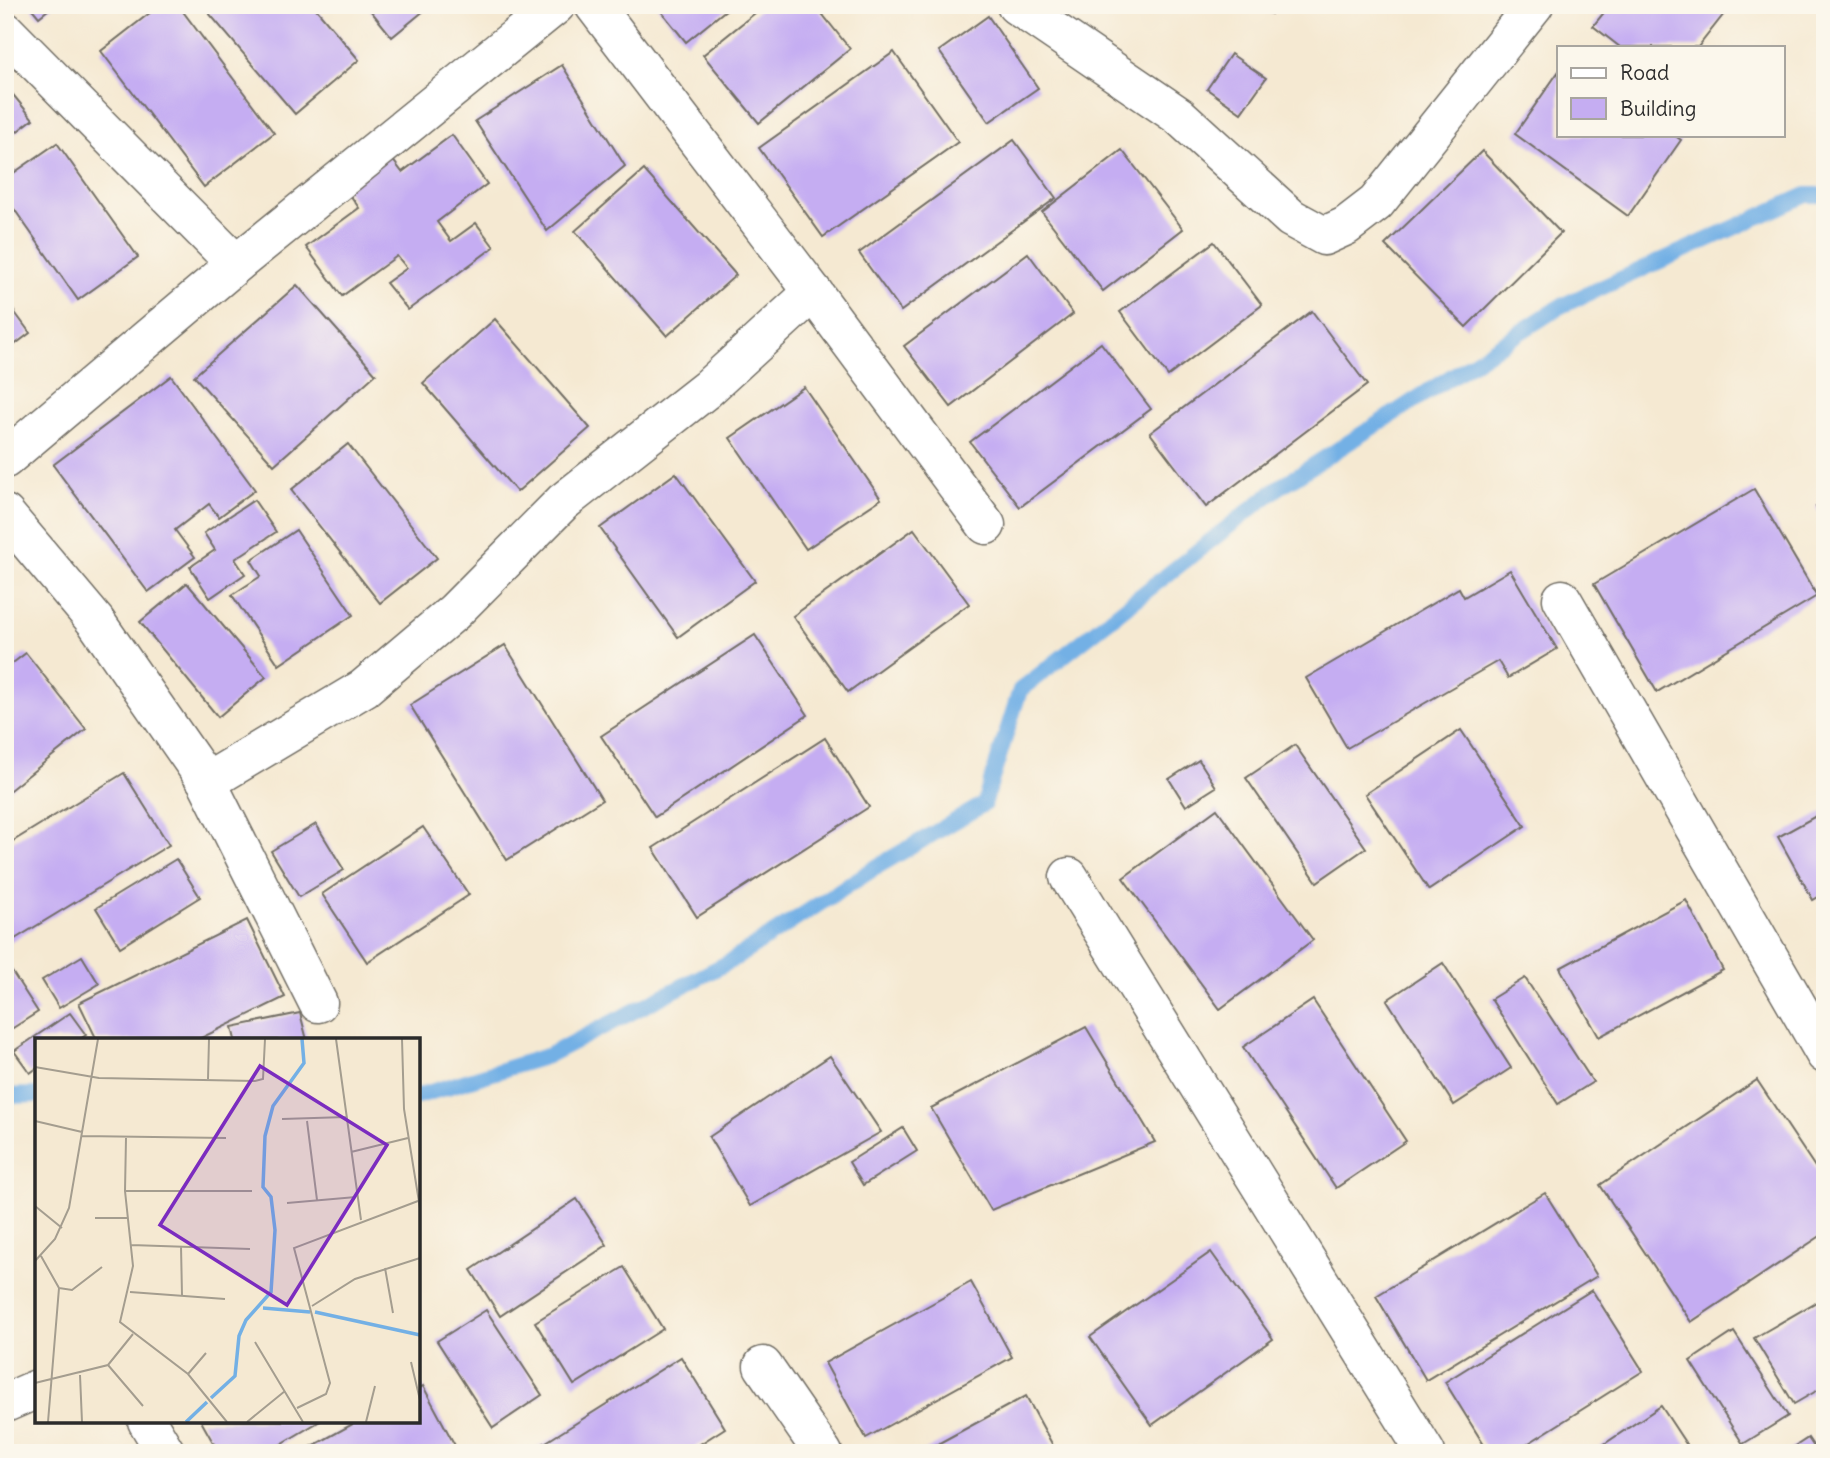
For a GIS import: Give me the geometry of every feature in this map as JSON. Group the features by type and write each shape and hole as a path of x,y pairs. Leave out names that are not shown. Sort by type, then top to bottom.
{"street":[{"path":"5,459 236,264 556,5"},
{"path":"594,5 813,292 986,525"},
{"path":"1016,5 1179,116 1291,218 1324,236 1346,226 1376,204 1534,5"},
{"path":"5,31 236,264"},
{"path":"207,782 364,688 454,612 563,502 707,389 813,292"},
{"path":"5,514 96,622 207,782 318,1003"},
{"path":"1562,599 1825,1054"},
{"path":"1069,877 1426,1453"},
{"path":"763,1366 823,1453"},
{"path":"5,1403 35,1390"},
{"path":"148,1423 166,1453"}],"building":[{"path":"29,5 54,5 39,17"},
{"path":"160,5 178,5 274,133 204,187 101,51"},
{"path":"202,5 313,5 359,60 295,114"},
{"path":"366,5 431,5 392,37"},
{"path":"656,5 732,5 686,42"},
{"path":"765,5 815,5 850,49 759,123 703,55"},
{"path":"1257,5 1277,5 1271,14"},
{"path":"1610,5 1731,5 1699,46 1619,46 1593,26"},
{"path":"988,16 1038,88 989,122 939,51"},
{"path":"894,52 958,142 823,237 759,148"},
{"path":"1231,54 1266,78 1241,113 1207,89"},
{"path":"562,65 625,166 547,231 475,121"},
{"path":"1557,74 1557,136 1675,136 1681,140 1628,216 1515,134"},
{"path":"5,85 33,119 5,141"},
{"path":"452,135 487,184 437,222 451,241 476,223 494,247 408,310 386,283 407,268 397,256 342,296 306,247 359,208 342,183 386,151 402,172"},
{"path":"1014,140 1056,198 901,311 859,253"},
{"path":"57,143 138,257 78,300 5,196 5,179"},
{"path":"1122,150 1183,229 1103,291 1042,212"},
{"path":"1482,151 1561,233 1466,327 1385,245"},
{"path":"644,170 736,275 667,336 575,231"},
{"path":"1214,242 1262,305 1168,376 1120,312"},
{"path":"1028,253 1073,314 951,407 904,346"},
{"path":"297,285 376,374 274,465 194,376"},
{"path":"5,299 30,333 5,352"},
{"path":"1312,311 1367,385 1206,507 1150,433"},
{"path":"495,319 590,428 517,492 423,383"},
{"path":"1101,343 1151,409 1020,507 970,442"},
{"path":"171,376 255,490 219,517 209,504 175,530 195,557 148,592 53,465"},
{"path":"804,387 881,499 806,549 730,438"},
{"path":"348,444 437,558 380,603 291,490"},
{"path":"676,473 755,581 678,637 600,528"},
{"path":"1754,489 1817,596 1657,692 1594,584"},
{"path":"254,500 276,532 235,559 245,574 210,598 190,567 215,550 204,533"},
{"path":"1825,503 1825,525 1816,507"},
{"path":"914,529 969,604 848,692 793,616"},
{"path":"296,530 353,615 279,665 232,595 261,576 251,560"},
{"path":"1510,570 1557,649 1508,678 1498,661 1347,748 1306,678 1459,588 1464,597"},
{"path":"187,583 266,677 218,717 140,622"},
{"path":"755,635 808,715 655,817 601,736"},
{"path":"505,645 602,800 507,860 410,705"},
{"path":"26,653 86,729 5,794 5,669"},
{"path":"1461,730 1525,826 1429,890 1365,794"},
{"path":"825,738 869,807 697,917 653,848"},
{"path":"1295,745 1366,848 1317,882 1246,778"},
{"path":"1199,760 1216,787 1186,806 1169,779"},
{"path":"124,773 169,845 5,945 5,846"},
{"path":"1217,809 1313,940 1220,1009 1123,878"},
{"path":"1825,811 1825,893 1813,900 1778,837"},
{"path":"316,824 344,870 299,897 271,851"},
{"path":"423,827 469,895 367,962 322,894"},
{"path":"176,859 200,897 120,947 96,908"},
{"path":"1686,900 1723,970 1599,1037 1560,968"},
{"path":"247,920 285,997 201,1038 96,1038 79,1003"},
{"path":"82,956 99,984 59,1008 42,980"},
{"path":"5,961 38,1012 5,1033"},
{"path":"1443,963 1511,1068 1454,1105 1387,1000"},
{"path":"1525,978 1593,1082 1558,1104 1491,999"},
{"path":"1313,1000 1406,1141 1336,1188 1243,1047"},
{"path":"70,1013 86,1035 82,1038 35,1038 35,1069 30,1073 14,1051"},
{"path":"300,1013 306,1038 235,1038 232,1027"},
{"path":"1086,1027 1155,1142 991,1210 931,1108"},
{"path":"830,1056 881,1132 750,1206 709,1137"},
{"path":"1757,1080 1825,1182 1825,1233 1691,1322 1600,1185"},
{"path":"903,1128 917,1151 863,1185 849,1162"},
{"path":"1545,1193 1597,1276 1426,1380 1376,1296"},
{"path":"577,1199 607,1245 500,1316 471,1270"},
{"path":"1211,1252 1273,1339 1152,1425 1090,1337"},
{"path":"624,1267 663,1329 574,1385 535,1322"},
{"path":"971,1282 1012,1357 866,1438 825,1363"},
{"path":"1592,1290 1643,1371 1513,1453 1489,1453 1445,1382"},
{"path":"1825,1297 1825,1386 1794,1404 1754,1338"},
{"path":"486,1310 542,1395 493,1428 437,1341"},
{"path":"1734,1332 1788,1416 1743,1444 1690,1361"},
{"path":"681,1357 725,1428 686,1453 537,1453 535,1449"},
{"path":"423,1386 459,1453 300,1453 354,1423 420,1423 420,1388"},
{"path":"1026,1396 1057,1453 921,1453"},
{"path":"1661,1406 1692,1453 1591,1453"},
{"path":"202,1423 317,1423 266,1453 219,1453"},
{"path":"1808,1438 1818,1453 1785,1453"}],"waterway":[{"path":"420,1095 547,1056 731,961 878,866 984,804 1020,690 1278,488 1561,306 1806,195 1825,195"},
{"path":"5,1096 35,1095"}]}
